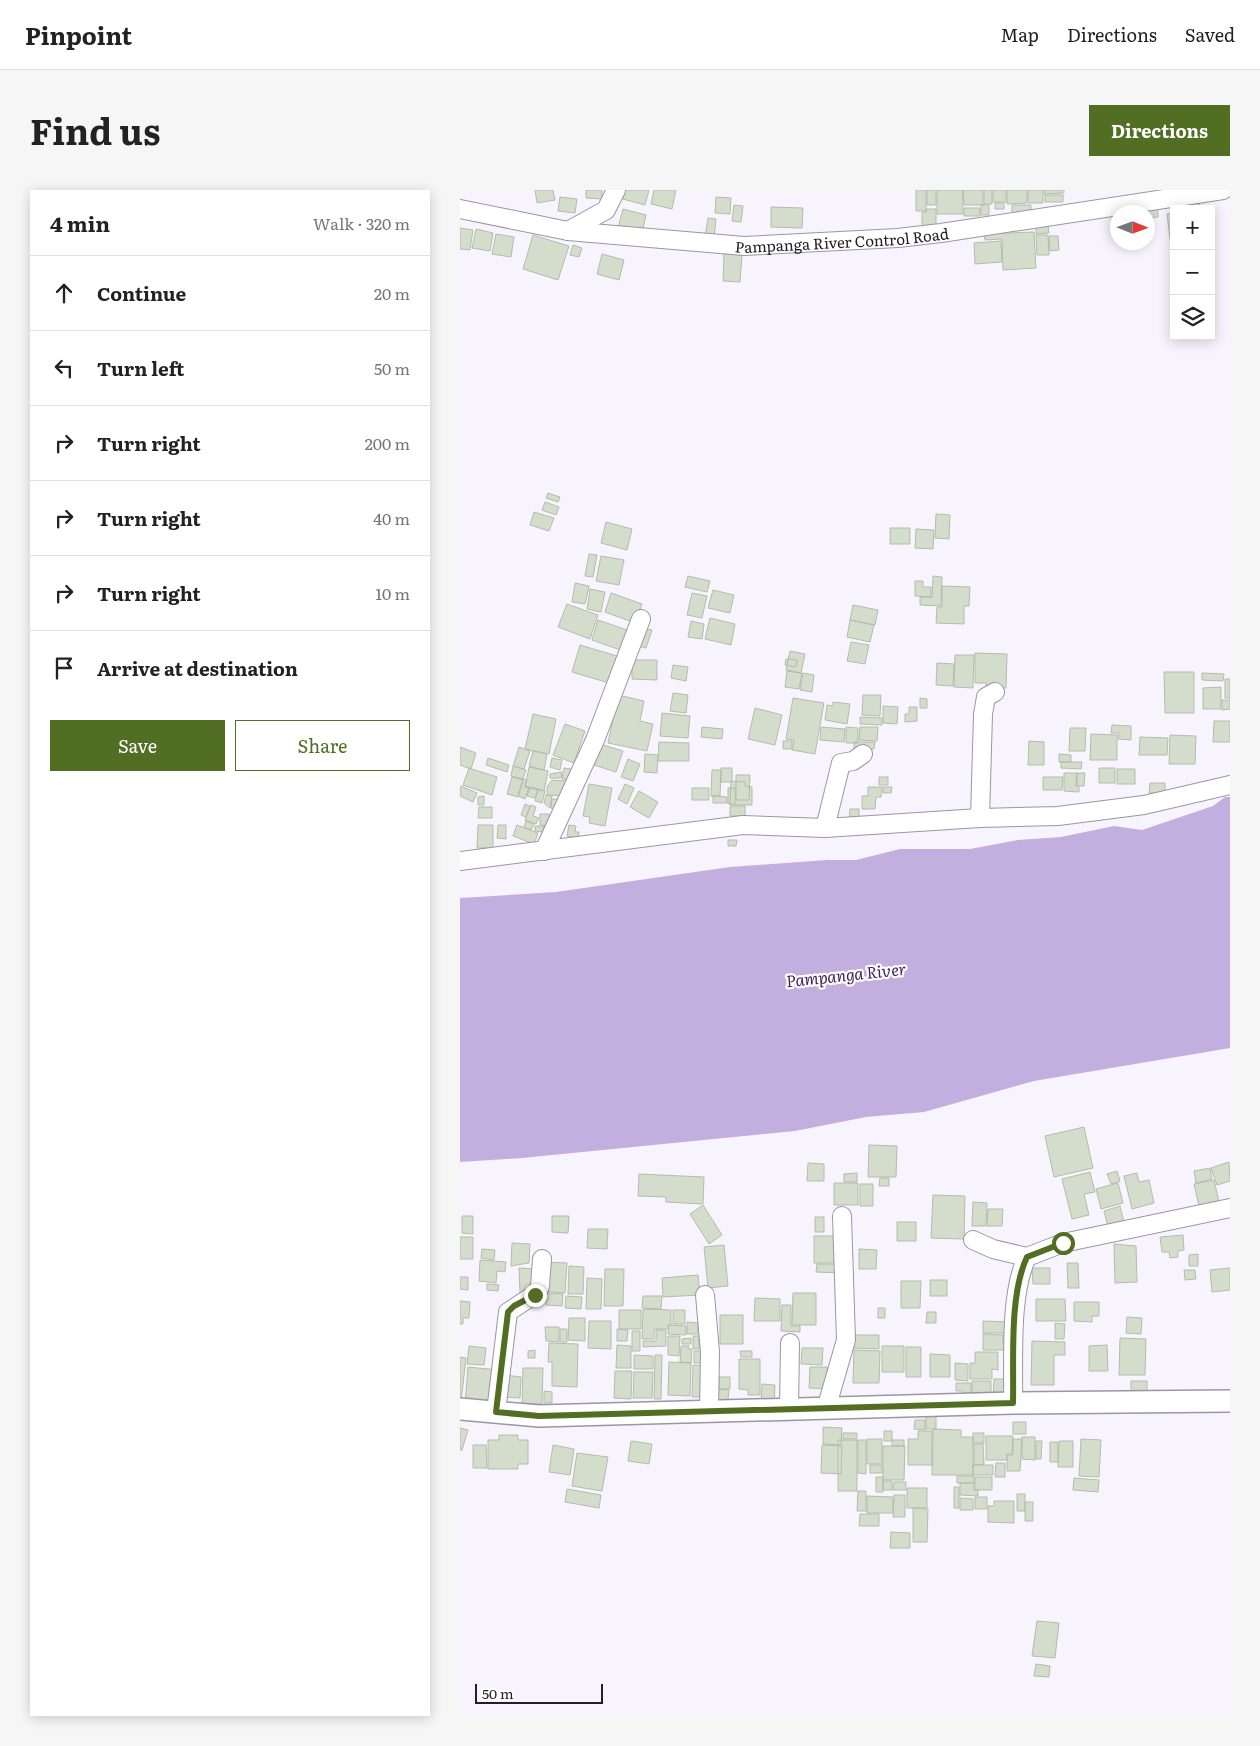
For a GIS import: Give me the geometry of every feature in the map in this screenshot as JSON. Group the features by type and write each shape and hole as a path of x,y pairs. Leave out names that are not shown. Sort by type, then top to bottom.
{"main road":[{"path":"460,1409 539,1416 1013,1403 1230,1401"}],"street":[{"path":"568,231 606,210 616,190"},
{"name":"Pampanga River Control Road","path":"460,209 568,231 744,246 898,238 1223,190"},
{"path":"544,851 595,740 641,619"},
{"path":"980,818 983,714 986,697 994,692"},
{"path":"825,828 841,763 853,761 863,754"},
{"path":"460,861 743,825 825,828 980,818 1058,816 1144,805 1230,785"},
{"path":"973,1240 993,1248 1027,1257 1063,1243 1230,1208"},
{"path":"826,1409 846,1340 842,1216"},
{"path":"1013,1403 1016,1298 1020,1270 1027,1257"},
{"path":"496,1412 508,1312 537,1293 540,1286 542,1259"},
{"path":"705,1295 710,1352 709,1412"},
{"path":"789,1410 790,1343"}],"water":[{"name":"Pampanga River","path":"1225,797 1230,797 1230,1048 1034,1081 924,1112 866,1117 795,1131 522,1158 460,1162 460,898 556,892 730,867 827,860 856,860 900,849 970,849 1018,840 1061,837 1114,826 1142,830 1213,806"}],"building":[{"path":"535,190 553,190 555,200 537,203"},
{"path":"586,190 602,190 602,199 586,198"},
{"path":"621,190 649,190 645,205 619,198"},
{"path":"654,190 676,190 672,209 651,204"},
{"path":"916,190 926,190 926,211 916,211"},
{"path":"927,190 936,190 936,205 927,205"},
{"path":"937,190 963,190 963,214 937,214"},
{"path":"963,190 983,190 983,205 964,205"},
{"path":"984,190 992,190 992,204 984,204"},
{"path":"993,190 1006,190 1006,202 993,202"},
{"path":"1007,190 1027,190 1027,203 1007,204"},
{"path":"1028,190 1043,190 1043,203 1028,203"},
{"path":"1044,190 1064,190 1064,193 1044,194"},
{"path":"1045,195 1063,195 1063,202 1045,202"},
{"path":"560,197 577,199 575,213 558,211"},
{"path":"716,197 731,198 730,214 715,213"},
{"path":"1199,199 1200,205 1170,205 1170,202"},
{"path":"995,203 1004,203 1004,209 995,209"},
{"path":"734,205 743,206 741,222 732,221"},
{"path":"981,205 989,205 989,215 981,215"},
{"path":"1012,205 1031,205 1031,217 1012,217"},
{"path":"771,207 803,208 802,228 771,227"},
{"path":"1155,207 1158,207 1158,217 1155,217"},
{"path":"964,208 980,208 980,216 964,216"},
{"path":"623,209 646,215 642,233 618,228"},
{"path":"926,209 936,209 936,229 922,229 922,212 926,212"},
{"path":"1167,214 1170,214 1170,239"},
{"path":"708,218 716,219 714,238 705,237"},
{"path":"1036,225 1048,225 1049,233 1036,234"},
{"path":"460,228 473,230 470,250 460,249"},
{"path":"476,229 493,233 490,251 472,248"},
{"path":"1034,232 1036,268 1003,270 1002,239 985,240 984,234"},
{"path":"496,234 514,237 511,257 492,254"},
{"path":"533,235 569,246 558,280 523,269"},
{"path":"1036,235 1048,235 1049,255 1037,255"},
{"path":"1049,236 1058,236 1059,250 1050,251"},
{"path":"1001,241 1002,262 975,264 974,243"},
{"path":"573,245 582,248 579,257 570,255"},
{"path":"602,254 624,260 619,280 597,274"},
{"path":"724,254 742,255 740,282 723,281"},
{"path":"548,493 560,497 558,502 546,498"},
{"path":"545,502 559,507 556,515 542,510"},
{"path":"534,512 554,518 549,531 530,525"},
{"path":"936,514 950,515 949,539 935,538"},
{"path":"606,522 632,529 627,550 601,543"},
{"path":"890,528 910,528 910,544 890,544"},
{"path":"916,529 934,530 933,549 915,548"},
{"path":"589,554 597,555 593,577 585,576"},
{"path":"601,556 624,560 619,585 596,581"},
{"path":"688,576 710,581 707,592 685,587"},
{"path":"933,576 942,577 941,606 920,605 920,597 932,597"},
{"path":"915,581 923,581 923,587 931,587 931,597 915,596"},
{"path":"575,583 589,586 585,604 572,602"},
{"path":"942,586 970,587 969,606 964,606 964,624 936,623 937,607 942,607"},
{"path":"590,589 605,592 601,612 587,609"},
{"path":"713,590 734,595 730,613 708,608"},
{"path":"611,593 642,604 635,623 605,612"},
{"path":"692,593 707,596 702,618 687,615"},
{"path":"567,604 598,615 590,639 558,627"},
{"path":"853,605 878,610 875,625 850,620"},
{"path":"710,618 735,624 731,645 705,639"},
{"path":"598,620 633,632 626,652 592,640"},
{"path":"850,620 874,625 870,642 847,637"},
{"path":"691,621 704,624 702,639 688,637"},
{"path":"643,628 652,630 646,648 638,646"},
{"path":"851,642 869,645 865,664 847,661"},
{"path":"580,645 617,656 609,683 572,672"},
{"path":"790,651 805,654 801,673 786,670"},
{"path":"975,653 1007,654 1006,688 986,688 986,683 975,683"},
{"path":"955,655 974,655 973,688 954,687"},
{"path":"786,659 797,660 796,667 785,665"},
{"path":"632,660 657,660 657,680 632,679"},
{"path":"937,663 954,664 953,686 936,685"},
{"path":"673,665 688,667 686,681 671,678"},
{"path":"787,671 802,673 799,689 785,687"},
{"path":"1164,672 1194,672 1194,713 1165,713"},
{"path":"803,673 814,675 812,692 800,690"},
{"path":"1202,673 1224,674 1223,681 1202,680"},
{"path":"1225,679 1230,679 1230,698 1225,698"},
{"path":"1221,687 1221,709 1203,709 1203,688"},
{"path":"673,693 688,695 686,713 670,711"},
{"path":"618,695 644,701 640,721 653,724 647,751 608,743"},
{"path":"863,695 881,695 880,716 862,715"},
{"path":"793,698 824,703 815,754 792,750 794,740 786,739"},
{"path":"920,698 927,699 927,708 920,708"},
{"path":"1222,700 1230,700 1230,709 1222,710"},
{"path":"833,702 850,704 847,724 825,720 827,705 833,706"},
{"path":"883,706 898,707 897,724 883,723"},
{"path":"909,707 917,707 917,721 905,722 905,714 909,714"},
{"path":"755,708 782,715 775,745 748,739"},
{"path":"662,713 690,716 688,738 660,736"},
{"path":"533,714 556,719 549,754 525,749"},
{"path":"860,717 882,718 882,725 860,724"},
{"path":"1214,721 1230,721 1230,742 1213,742"},
{"path":"565,724 585,731 574,763 553,755"},
{"path":"1112,725 1131,726 1131,740 1118,739 1119,733 1111,733"},
{"path":"702,727 723,729 722,739 701,737"},
{"path":"821,727 845,729 844,742 820,740"},
{"path":"846,727 858,728 858,743 846,743"},
{"path":"860,727 878,727 877,741 859,740"},
{"path":"1070,728 1086,728 1085,751 1069,751"},
{"path":"1091,734 1117,735 1117,760 1090,760"},
{"path":"1170,735 1196,736 1195,764 1169,764"},
{"path":"1140,737 1168,738 1167,755 1139,755"},
{"path":"783,741 792,741 792,749 783,749"},
{"path":"1029,741 1044,742 1044,765 1028,765"},
{"path":"659,742 689,743 689,761 658,761"},
{"path":"854,742 875,742 874,749 854,749"},
{"path":"600,744 623,751 616,772 594,765"},
{"path":"460,747 476,753 471,769 460,765"},
{"path":"519,747 530,751 524,769 513,766"},
{"path":"533,751 547,754 544,770 529,766"},
{"path":"645,754 658,755 657,773 644,772"},
{"path":"1059,754 1071,755 1071,762 1059,762"},
{"path":"488,758 509,765 507,772 486,765"},
{"path":"552,758 562,760 560,770 550,767"},
{"path":"628,759 640,764 633,781 621,777"},
{"path":"1061,762 1082,762 1081,769 1061,768"},
{"path":"513,766 526,770 523,779 511,776"},
{"path":"529,767 548,771 544,791 525,787"},
{"path":"469,768 497,777 492,795 463,785"},
{"path":"564,768 576,770 574,781 562,779"},
{"path":"721,768 732,768 732,782 721,782"},
{"path":"1099,768 1115,768 1115,783 1099,783"},
{"path":"1117,769 1135,769 1135,784 1117,784"},
{"path":"712,770 721,770 720,796 711,796"},
{"path":"562,772 561,778 550,778 550,774"},
{"path":"1064,773 1077,773 1076,786 1079,787 1079,792 1064,791"},
{"path":"1077,773 1085,773 1084,786 1077,786"},
{"path":"736,775 750,775 749,800 736,800"},
{"path":"512,777 523,780 518,797 507,794"},
{"path":"879,777 888,777 888,785 879,785"},
{"path":"1043,777 1063,777 1062,790 1043,790"},
{"path":"523,779 527,780 525,786 529,787 525,799 518,796"},
{"path":"552,780 566,781 564,796 547,795 547,787"},
{"path":"731,781 745,782 745,786 752,787 752,805 730,805"},
{"path":"1150,783 1165,783 1165,793 1149,793"},
{"path":"589,784 612,788 605,826 589,823 590,817 583,816"},
{"path":"625,784 634,788 627,804 618,799"},
{"path":"461,786 477,793 473,802 460,796"},
{"path":"530,787 538,789 535,798 527,796"},
{"path":"868,787 882,787 881,797 876,797 875,809 862,809 862,796 868,796"},
{"path":"883,787 892,787 891,793 883,793"},
{"path":"692,788 709,788 709,800 692,800"},
{"path":"728,788 735,788 735,804 728,804"},
{"path":"538,789 545,791 542,803 535,801"},
{"path":"639,791 658,802 649,818 630,807"},
{"path":"546,795 552,796 550,808 544,803"},
{"path":"484,796 484,805 478,805 478,797"},
{"path":"713,796 727,797 727,803 713,803"},
{"path":"552,799 557,799 556,813 551,808"},
{"path":"525,804 530,806 526,817 521,815"},
{"path":"531,805 536,807 533,816 539,818 536,824 525,820"},
{"path":"730,806 745,806 745,816 730,816"},
{"path":"479,807 492,807 492,818 478,818"},
{"path":"850,809 859,809 859,820 849,820"},
{"path":"540,814 549,814 549,826 540,825"},
{"path":"526,821 534,824 531,830 524,827"},
{"path":"478,825 493,825 493,848 477,848"},
{"path":"498,825 506,825 506,839 497,838"},
{"path":"517,825 538,833 534,844 513,836"},
{"path":"569,825 576,826 575,832 579,832 578,838 567,836"},
{"path":"535,826 544,826 543,832 535,831"},
{"path":"728,840 737,840 736,846 728,846"},
{"path":"1084,1127 1093,1168 1054,1177 1045,1136"},
{"path":"869,1145 897,1146 896,1177 868,1177"},
{"path":"1229,1162 1230,1181 1217,1185 1211,1168"},
{"path":"808,1163 824,1164 824,1181 807,1181"},
{"path":"1210,1168 1212,1179 1196,1183 1194,1171"},
{"path":"1117,1171 1120,1181 1111,1184 1107,1174"},
{"path":"1090,1172 1095,1192 1084,1194 1089,1215 1072,1219 1062,1179"},
{"path":"857,1173 857,1182 844,1182 844,1174"},
{"path":"1137,1173 1139,1182 1149,1180 1154,1203 1132,1209 1124,1176"},
{"path":"639,1174 704,1177 703,1204 666,1202 666,1197 638,1196"},
{"path":"880,1178 889,1178 889,1186 879,1186"},
{"path":"1214,1180 1219,1202 1199,1206 1194,1184"},
{"path":"834,1183 858,1183 858,1205 834,1205"},
{"path":"1118,1183 1123,1203 1101,1209 1096,1189"},
{"path":"860,1184 873,1184 873,1206 860,1206"},
{"path":"933,1195 965,1196 964,1239 931,1238"},
{"path":"973,1202 987,1203 986,1226 972,1226"},
{"path":"703,1205 722,1235 709,1244 690,1214"},
{"path":"1120,1206 1124,1222 1108,1227 1104,1211"},
{"path":"988,1209 1003,1209 1002,1226 987,1226"},
{"path":"462,1216 473,1216 473,1234 462,1233"},
{"path":"552,1216 569,1216 568,1233 552,1232"},
{"path":"815,1217 824,1217 824,1232 815,1232"},
{"path":"897,1222 916,1222 916,1241 897,1241"},
{"path":"588,1229 608,1229 607,1249 587,1248"},
{"path":"1183,1235 1184,1250 1178,1251 1178,1257 1170,1258 1169,1252 1162,1252 1160,1237"},
{"path":"814,1236 835,1236 835,1263 814,1263"},
{"path":"460,1237 473,1237 473,1259 460,1259"},
{"path":"512,1243 530,1244 529,1263 511,1266"},
{"path":"1114,1244 1136,1246 1137,1282 1115,1283"},
{"path":"724,1245 728,1286 708,1288 704,1247"},
{"path":"482,1249 495,1250 494,1260 481,1258"},
{"path":"859,1249 877,1250 876,1269 859,1269"},
{"path":"1198,1254 1198,1266 1189,1266 1189,1255"},
{"path":"480,1260 506,1262 505,1272 497,1271 496,1283 479,1281"},
{"path":"544,1262 567,1263 565,1293 542,1291"},
{"path":"1067,1263 1078,1263 1079,1288 1068,1288"},
{"path":"817,1264 841,1264 840,1273 816,1272"},
{"path":"569,1266 584,1267 583,1294 568,1294"},
{"path":"519,1268 537,1269 536,1293 520,1293"},
{"path":"1032,1268 1050,1268 1050,1284 1033,1284"},
{"path":"1230,1268 1230,1290 1212,1292 1210,1270"},
{"path":"605,1269 624,1269 623,1306 604,1306"},
{"path":"1184,1270 1195,1270 1196,1279 1185,1280"},
{"path":"698,1275 700,1295 663,1297 662,1278"},
{"path":"460,1277 468,1277 468,1290 460,1289"},
{"path":"587,1278 602,1279 601,1309 586,1309"},
{"path":"930,1280 947,1280 947,1296 930,1296"},
{"path":"901,1281 921,1281 920,1308 901,1308"},
{"path":"487,1284 499,1285 498,1291 487,1290"},
{"path":"546,1293 563,1294 562,1306 546,1305"},
{"path":"793,1293 816,1293 816,1325 792,1325"},
{"path":"566,1296 582,1297 581,1309 565,1308"},
{"path":"643,1296 662,1296 661,1309 642,1308"},
{"path":"755,1298 780,1299 780,1321 754,1321"},
{"path":"1036,1299 1065,1299 1066,1321 1036,1321"},
{"path":"460,1301 470,1302 469,1318 463,1318 463,1324 460,1324"},
{"path":"1074,1302 1099,1302 1099,1316 1092,1316 1092,1322 1074,1321"},
{"path":"782,1305 791,1305 791,1326 800,1326 800,1332 781,1331"},
{"path":"878,1308 885,1308 885,1318 878,1318"},
{"path":"643,1309 671,1310 671,1325 668,1325 668,1329 654,1329 654,1339 642,1339"},
{"path":"619,1310 641,1310 641,1329 619,1329"},
{"path":"673,1310 685,1310 685,1324 673,1324"},
{"path":"927,1312 936,1312 936,1323 926,1323"},
{"path":"720,1315 743,1315 743,1344 720,1344"},
{"path":"1127,1317 1142,1318 1141,1334 1126,1333"},
{"path":"569,1318 585,1318 585,1341 568,1340"},
{"path":"589,1321 611,1321 611,1349 588,1348"},
{"path":"983,1321 1009,1322 1009,1342 1004,1342 1004,1333 983,1333"},
{"path":"687,1322 698,1323 698,1334 687,1334"},
{"path":"1055,1323 1065,1324 1064,1339 1055,1339"},
{"path":"669,1325 686,1326 686,1335 668,1334"},
{"path":"545,1327 559,1327 559,1342 546,1341"},
{"path":"560,1329 567,1329 567,1342 560,1342"},
{"path":"617,1329 628,1330 627,1341 617,1341"},
{"path":"656,1330 666,1330 666,1346 643,1347 643,1341 656,1341"},
{"path":"632,1331 640,1331 640,1351 632,1351"},
{"path":"983,1334 1003,1335 1003,1344 1007,1344 1006,1350 983,1350"},
{"path":"853,1335 879,1335 879,1349 853,1348"},
{"path":"668,1336 680,1336 679,1356 668,1355"},
{"path":"693,1336 699,1336 699,1349 693,1349"},
{"path":"691,1338 691,1344 682,1344 682,1339"},
{"path":"1120,1338 1146,1339 1145,1375 1119,1375"},
{"path":"1032,1341 1065,1342 1065,1355 1054,1355 1054,1385 1031,1385"},
{"path":"549,1343 578,1344 577,1387 552,1386 552,1362 548,1362"},
{"path":"617,1345 631,1346 631,1368 616,1368"},
{"path":"1107,1345 1108,1371 1089,1371 1089,1346"},
{"path":"469,1346 486,1348 484,1365 467,1364"},
{"path":"681,1346 689,1346 688,1349 692,1349 691,1363 680,1362"},
{"path":"882,1346 904,1346 904,1372 882,1372"},
{"path":"906,1347 921,1347 921,1377 906,1377"},
{"path":"802,1348 823,1348 822,1365 801,1364"},
{"path":"535,1350 535,1358 528,1358 528,1351"},
{"path":"854,1350 880,1351 879,1383 853,1383"},
{"path":"694,1351 701,1351 701,1363 694,1363"},
{"path":"740,1351 752,1351 752,1357 741,1357"},
{"path":"975,1352 998,1352 998,1370 992,1369 992,1379 970,1379 970,1363 975,1363"},
{"path":"930,1354 950,1355 950,1377 930,1377"},
{"path":"634,1355 653,1356 653,1369 634,1369"},
{"path":"655,1355 662,1355 661,1399 654,1399"},
{"path":"460,1357 466,1358 461,1402 460,1402"},
{"path":"739,1359 760,1359 760,1395 748,1395 748,1390 739,1389"},
{"path":"669,1362 691,1363 690,1396 668,1395"},
{"path":"955,1363 968,1364 968,1381 955,1380"},
{"path":"693,1365 706,1366 705,1397 692,1397"},
{"path":"468,1367 498,1370 495,1406 465,1404"},
{"path":"810,1367 827,1367 827,1389 809,1388"},
{"path":"523,1368 543,1368 542,1404 522,1403"},
{"path":"615,1371 632,1371 631,1399 614,1398"},
{"path":"634,1372 653,1372 652,1398 633,1398"},
{"path":"505,1375 521,1377 520,1398 504,1397"},
{"path":"719,1377 730,1377 730,1389 719,1389"},
{"path":"994,1379 1005,1379 1004,1397 993,1397"},
{"path":"972,1381 991,1381 991,1399 972,1399"},
{"path":"1131,1381 1147,1381 1147,1396 1131,1396"},
{"path":"956,1383 971,1383 971,1398 963,1398 963,1391 956,1391"},
{"path":"762,1384 775,1385 774,1404 761,1404"},
{"path":"717,1389 729,1390 728,1400 713,1399"},
{"path":"544,1391 552,1392 552,1403 544,1403"},
{"path":"926,1412 936,1412 936,1429 926,1429"},
{"path":"915,1420 925,1420 925,1430 914,1429"},
{"path":"1013,1422 1026,1422 1026,1434 1013,1434"},
{"path":"823,1427 842,1428 841,1445 823,1444"},
{"path":"460,1428 468,1430 462,1450 460,1450"},
{"path":"933,1429 961,1430 961,1437 973,1437 973,1475 932,1475"},
{"path":"884,1431 892,1431 892,1441 884,1441"},
{"path":"918,1431 932,1431 932,1465 908,1465 908,1439 918,1439"},
{"path":"843,1433 857,1433 857,1439 843,1439"},
{"path":"973,1433 984,1433 984,1443 973,1443"},
{"path":"499,1435 518,1435 518,1440 528,1440 528,1464 518,1464 518,1469 488,1469 488,1440 499,1440"},
{"path":"986,1436 1013,1436 1012,1454 1007,1454 1007,1460 986,1460"},
{"path":"1022,1437 1035,1437 1035,1460 1022,1459"},
{"path":"867,1439 882,1439 882,1464 867,1464"},
{"path":"1013,1439 1022,1439 1020,1471 1007,1471 1007,1455 1013,1455"},
{"path":"1081,1439 1101,1440 1099,1477 1079,1476"},
{"path":"838,1440 857,1440 857,1491 838,1491"},
{"path":"858,1440 866,1440 866,1474 858,1473"},
{"path":"892,1440 904,1440 904,1446 892,1446"},
{"path":"631,1441 652,1444 649,1464 628,1461"},
{"path":"1036,1441 1042,1441 1041,1459 1036,1459"},
{"path":"1059,1441 1073,1441 1073,1467 1058,1467"},
{"path":"1050,1442 1058,1442 1058,1462 1050,1462"},
{"path":"974,1444 983,1444 984,1464 974,1465"},
{"path":"473,1445 486,1445 487,1468 473,1468"},
{"path":"553,1445 574,1449 570,1475 549,1472"},
{"path":"822,1445 842,1446 841,1474 821,1473"},
{"path":"883,1446 905,1446 904,1480 883,1480"},
{"path":"577,1453 608,1457 602,1491 572,1486"},
{"path":"996,1463 1005,1463 1005,1477 995,1477"},
{"path":"870,1465 882,1465 882,1473 870,1473"},
{"path":"973,1465 993,1465 993,1475 973,1475"},
{"path":"957,1476 974,1476 974,1483 957,1483"},
{"path":"876,1477 883,1477 883,1492 876,1492"},
{"path":"975,1477 992,1477 992,1490 975,1490"},
{"path":"1074,1478 1099,1480 1098,1492 1073,1490"},
{"path":"883,1481 892,1481 892,1490 883,1490"},
{"path":"894,1482 906,1482 906,1490 893,1490"},
{"path":"960,1483 974,1483 974,1490 978,1490 978,1496 960,1495"},
{"path":"954,1487 959,1487 959,1508 954,1508"},
{"path":"907,1488 927,1488 927,1508 907,1508"},
{"path":"567,1489 601,1495 599,1508 565,1502"},
{"path":"858,1491 866,1491 866,1511 857,1511"},
{"path":"1017,1494 1025,1494 1025,1511 1017,1511"},
{"path":"894,1495 905,1495 905,1517 893,1517"},
{"path":"867,1496 893,1497 893,1513 867,1513"},
{"path":"975,1497 987,1497 987,1509 975,1509"},
{"path":"960,1498 973,1499 973,1510 960,1510"},
{"path":"994,1501 1014,1501 1014,1523 988,1522 988,1506 994,1506"},
{"path":"1025,1502 1033,1502 1033,1521 1025,1521"},
{"path":"913,1508 928,1509 927,1542 913,1542"},
{"path":"860,1514 879,1514 879,1526 859,1526"},
{"path":"891,1532 910,1533 910,1548 890,1548"},
{"path":"1037,1621 1059,1623 1055,1658 1032,1656"},
{"path":"1036,1664 1050,1666 1049,1677 1034,1676"}],"route":[{"path":"535,1295 514,1306 508,1312 505,1324 496,1412 539,1416 1013,1403 1016,1298 1020,1270 1027,1257 1063,1243"}]}
